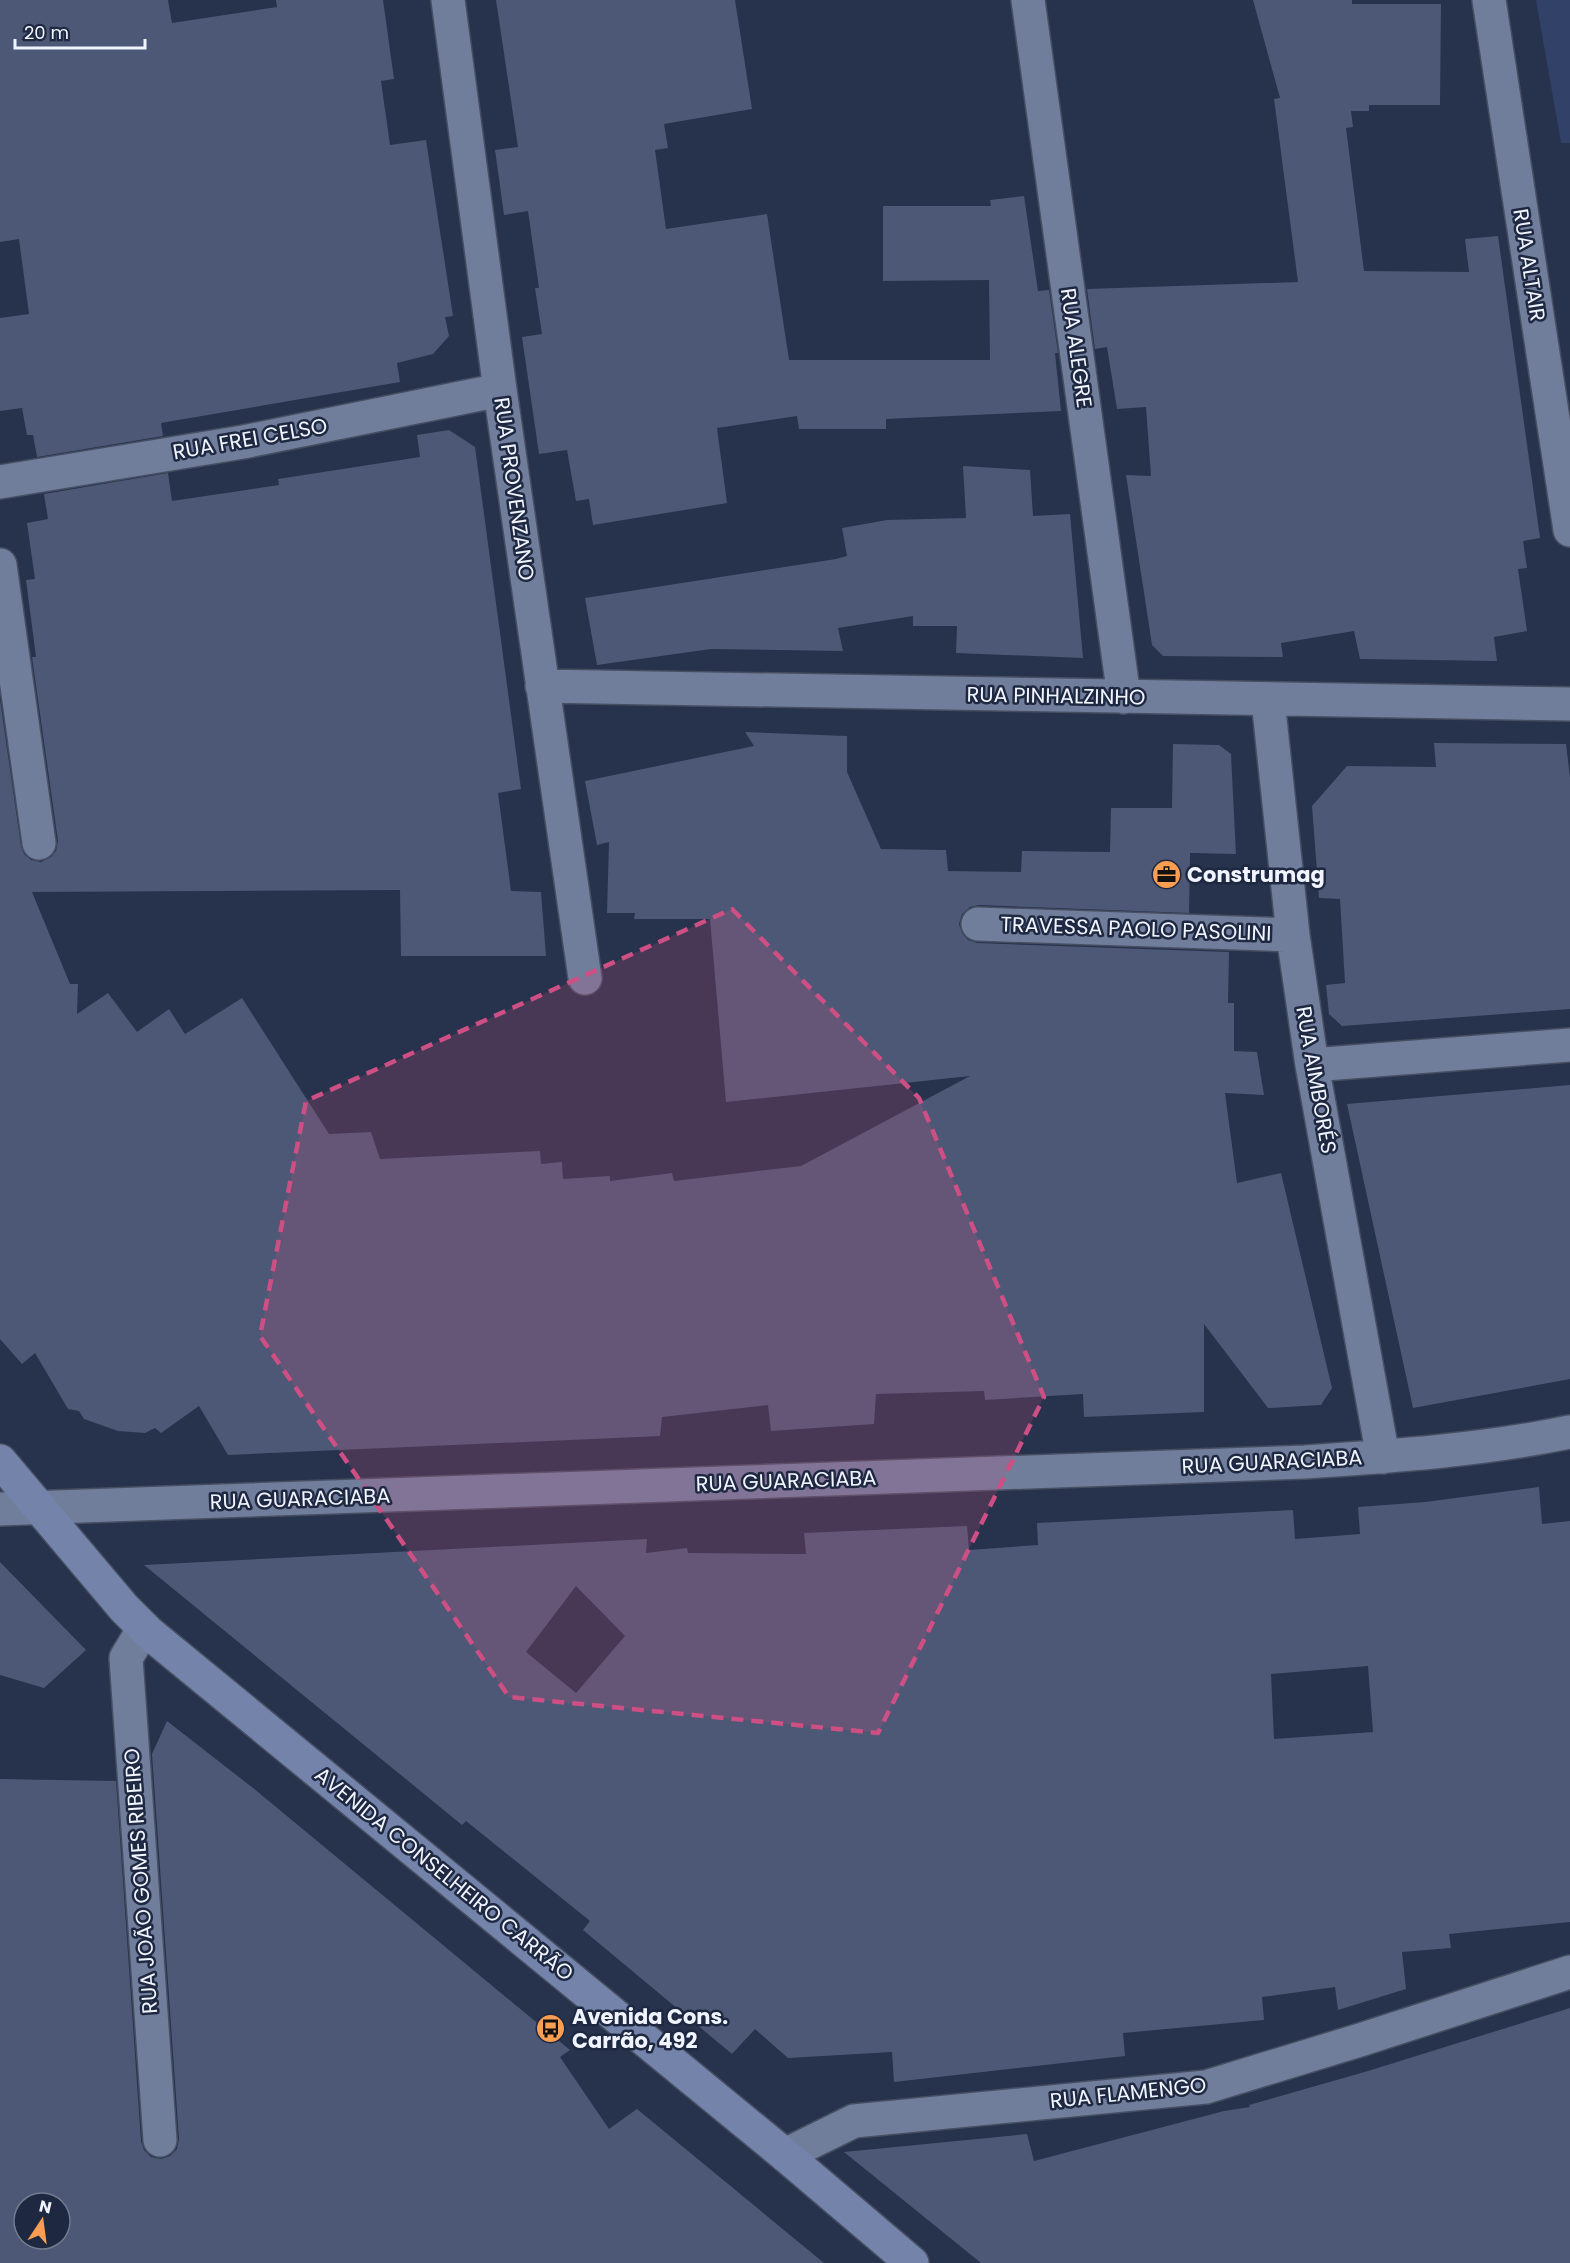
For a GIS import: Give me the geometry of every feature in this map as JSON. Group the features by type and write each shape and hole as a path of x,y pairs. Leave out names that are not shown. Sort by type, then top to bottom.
{"main road":[{"name":"AVENIDA CONSELHEIRO CARRÃO","path":"0,1461 124,1608 144,1628 785,2155 912,2263"}],"street":[{"name":"RUA PROVENZANO","path":"448,0 500,390 585,978"},
{"name":"RUA ALEGRE","path":"1028,0 1124,697"},
{"name":"RUA ALTAIR","path":"1489,0 1570,530"},
{"name":"RUA FREI CELSO","path":"0,482 243,441 500,390"},
{"path":"0,565 39,843"},
{"name":"RUA PINHALZINHO","path":"542,686 1570,704"},
{"name":"RUA AIMBORÉS","path":"1268,700 1293,935 1312,1065 1383,1457"},
{"name":"TRAVESSA PAOLO PASOLINI","path":"978,924 1293,935"},
{"path":"1312,1065 1570,1045"},
{"name":"RUA GUARACIABA","path":"0,1509 1305,1462 1383,1457 1526,1441 1570,1432"},
{"name":"RUA JOÃO GOMES RIBEIRO","path":"144,1628 126,1658 160,2140"},
{"name":"RUA FLAMENGO","path":"785,2155 854,2121 1206,2087 1570,1972"}],"highlighted area":[{"path":"732,909 919,1098 1044,1397 878,1733 509,1697 260,1336 306,1101"}],"shaded area":[{"path":"1536,0 1570,0 1570,143 1561,143"}],"building":[{"path":"0,0 168,0 172,23 277,7 276,0 383,0 394,79 381,81 390,145 426,140 453,316 445,317 449,336 433,354 397,363 400,382 161,423 163,436 37,457 33,435 27,435 22,408 0,411 0,318 29,314 19,239 0,242"},
{"path":"496,0 735,0 752,109 664,124 668,148 655,150 666,229 767,214 789,360 990,360 989,280 883,281 883,206 991,206 990,200 1024,196 1038,291 1049,290 1058,353 1055,353 1061,411 886,419 886,429 799,429 797,416 717,428 727,503 593,525 589,499 576,501 567,450 539,454 522,337 542,334 535,288 539,288 528,211 504,215 495,150 518,147"},
{"path":"1253,0 1352,0 1352,4 1441,4 1440,105 1369,105 1369,111 1351,111 1353,127 1346,128 1364,271 1469,272 1465,239 1498,236 1540,538 1523,541 1527,568 1518,569 1527,631 1494,637 1497,661 1360,659 1354,631 1281,643 1283,657 1163,656 1152,645 1126,475 1151,476 1146,407 1117,409 1107,347 1095,349 1087,289 1298,282 1274,99 1280,98"},
{"path":"449,430 475,447 521,789 498,793 511,891 541,892 546,956 401,956 400,890 32,892 70,984 78,984 77,1014 108,993 137,1032 169,1009 185,1034 242,998 329,1134 371,1132 380,1159 540,1151 541,1164 562,1162 563,1179 610,1176 610,1181 672,1173 674,1181 801,1166 970,1076 726,1102 710,919 634,919 635,913 607,913 609,842 597,845 585,781 754,746 745,732 847,736 847,772 881,849 946,850 948,871 1021,872 1022,851 1110,852 1111,808 1172,808 1173,744 1219,745 1231,754 1236,854 1190,853 1189,913 979,905 970,907 962,914 959,924 968,940 977,943 1229,952 1228,1003 1234,1003 1234,1051 1257,1052 1264,1095 1225,1093 1237,1183 1281,1173 1332,1388 1321,1405 1268,1408 1204,1324 1204,1412 1084,1417 1083,1394 985,1400 984,1391 876,1394 874,1424 771,1431 768,1405 662,1417 660,1436 228,1455 199,1406 161,1433 155,1428 145,1433 118,1431 84,1419 79,1411 68,1409 35,1353 22,1364 0,1339 0,700 24,854 31,860 41,862 51,857 56,851 58,841 32,657 36,657 26,580 35,579 27,523 48,519 44,494 168,473 172,501 279,485 278,479 420,457 417,435"},
{"path":"963,466 1030,470 1033,516 1070,514 1083,658 956,653 957,626 913,626 913,616 838,628 843,651 711,649 597,665 585,598 836,559 847,556 842,528 887,520 966,518"},
{"path":"1434,743 1566,744 1570,777 1570,1009 1342,1026 1329,1014 1326,985 1345,983 1340,899 1319,898 1312,806 1347,766 1436,767"},
{"path":"1570,1085 1570,1379 1413,1408 1347,1104"},
{"path":"1539,1487 1542,1524 1570,1521 1570,1922 1449,1934 1451,1948 1402,1952 1406,1989 1338,2010 1335,1987 1262,1997 1264,2020 1123,2033 1125,2056 894,2082 892,2052 788,2058 755,2029 732,2054 583,1930 590,1921 466,1821 462,1825 144,1565 647,1539 646,1553 687,1548 688,1553 806,1554 804,1533 967,1526 969,1550 1038,1545 1037,1523 1293,1510 1295,1539 1360,1534 1358,1507 1425,1502","holes":["576,1586 625,1636 576,1693 526,1652","1368,1666 1373,1732 1274,1739 1271,1674"]},
{"path":"0,1562 86,1650 44,1688 0,1675"},
{"path":"167,1721 253,1788 570,2050 560,2057 609,2129 637,2109 824,2263 0,2263 0,1779 116,1781 141,2141 144,2150 151,2157 161,2159 170,2156 177,2149 179,2139 152,1754"},
{"path":"1570,2008 1570,2263 981,2263 844,2152 1027,2134 1034,2161 1224,2111 1250,2107 1249,2105 1368,2071"}],"place":[{"name":"Construmag","path":"1166,875"},
{"name":"Avenida Cons. Carrão, 492","path":"551,2029"}]}
